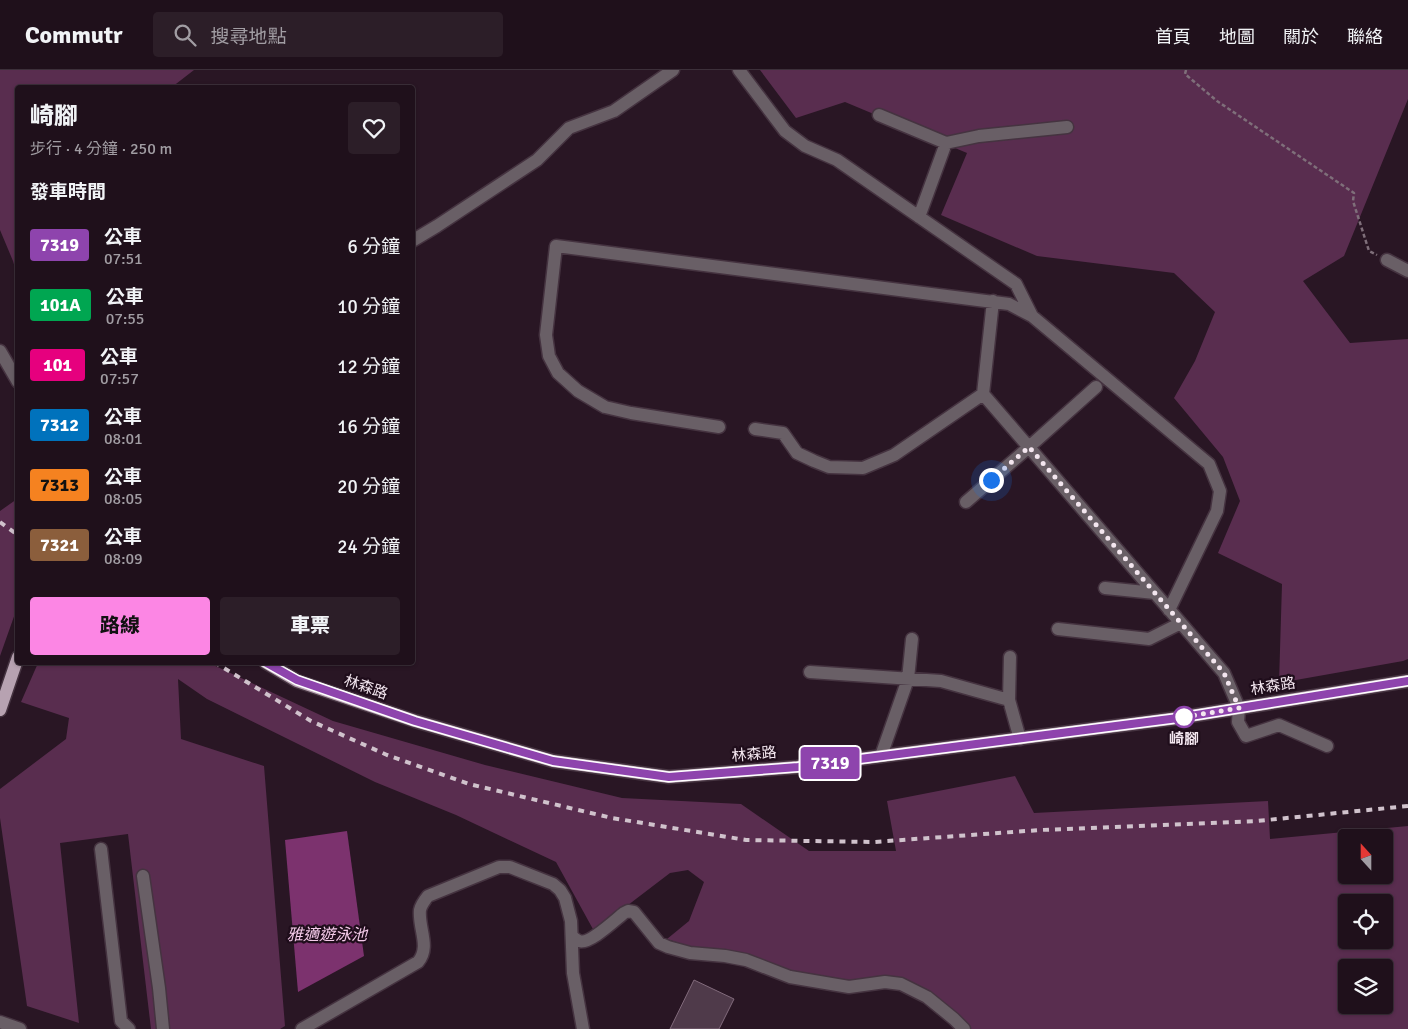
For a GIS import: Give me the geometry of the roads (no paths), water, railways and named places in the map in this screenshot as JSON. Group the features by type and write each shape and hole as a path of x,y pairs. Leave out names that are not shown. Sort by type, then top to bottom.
{"main road":[{"path":"0,710 15,665"},
{"name":"林森路","path":"270,665 297,680 415,721 553,761 669,777 798,767 1020,739 1178,718 1408,681"}],"street":[{"path":"415,239 537,160 569,128 614,111 673,70"},
{"path":"739,70 785,131 805,146 837,160 1016,284 1032,316"},
{"path":"879,114 946,143 979,136 1067,126"},
{"path":"919,217 946,143"},
{"path":"719,427 605,407 578,391 558,373 549,356 546,334 556,246 993,301 1009,304 1032,316 1209,464 1220,491 1218,512 1169,610"},
{"path":"1387,260 1408,271"},
{"path":"993,301 983,394 1224,673 1239,708 1238,722 1246,736 1279,725 1327,746"},
{"path":"0,351 15,377"},
{"path":"966,502 1096,386"},
{"path":"754,429 783,433 797,452 829,467 864,468 894,455 983,394"},
{"path":"1105,588 1155,593"},
{"path":"1058,629 1149,639 1181,623"},
{"path":"881,756 908,679 912,639"},
{"path":"1010,656 1009,700 1020,739"},
{"path":"810,672 941,680 1009,700"},
{"path":"101,849 121,1021 129,1029"},
{"path":"302,1029 418,962 423,957 425,949 420,912 422,904 428,896 499,867 510,867 553,884 565,898 571,921 573,973 583,1029"},
{"path":"144,876 163,1029"},
{"path":"572,936 579,941 585,941 624,913 628,911 634,912 659,942 690,953 746,960 790,976 849,987 885,982 901,984 927,996 964,1029"},
{"path":"0,1022 20,1029"}],"water":[{"name":"雅適遊泳池","path":"347,831 364,956 298,992 285,840"}],"railway":[{"path":"0,522 15,533"},
{"path":"219,665 311,721 387,755 469,784 612,818 746,840 874,842 1040,830 1257,821 1408,806"}],"place":[{"name":"崎腳","path":"1184,717"}]}
